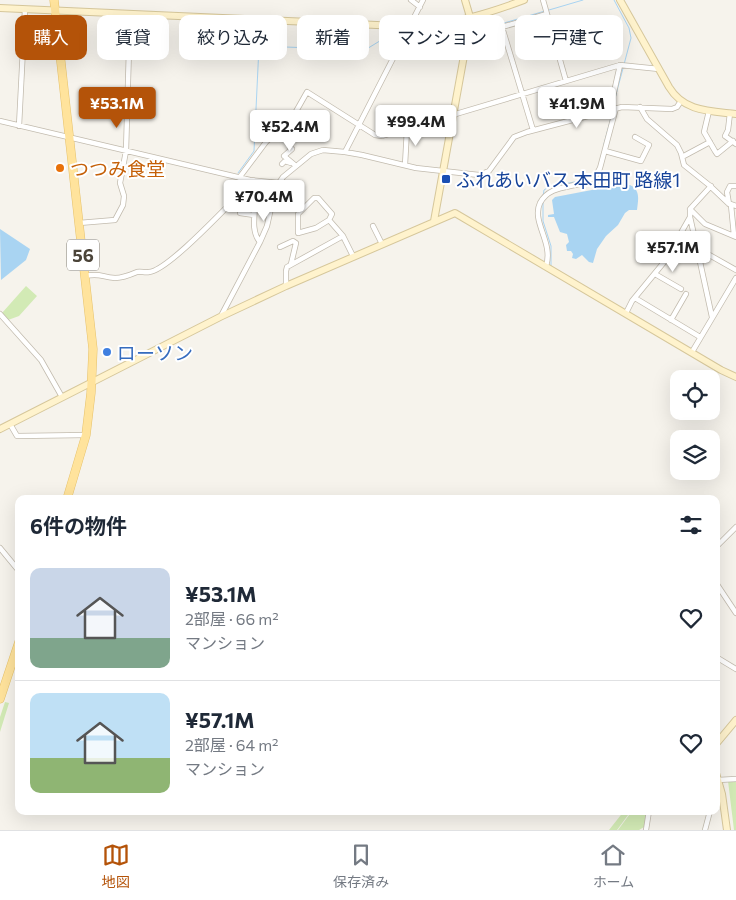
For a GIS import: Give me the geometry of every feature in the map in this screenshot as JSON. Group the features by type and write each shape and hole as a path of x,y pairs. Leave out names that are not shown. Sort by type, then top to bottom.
{"main road":[{"name":"56","path":"54,0 93,349 92,383 86,435 67,495"},
{"path":"0,699 15,654"}],"street":[{"path":"411,0 420,7"},
{"path":"415,15 423,0"},
{"path":"466,0 470,15"},
{"path":"479,15 500,10 524,0"},
{"path":"543,0 566,81"},
{"path":"620,0 672,92 681,101 694,108 733,114 725,136 735,142 717,154 704,130 709,111"},
{"path":"0,8 379,25"},
{"path":"19,126 25,9"},
{"path":"79,223 115,220 123,205 124,196 120,184 126,151 130,14"},
{"path":"533,130 502,26 547,14"},
{"path":"344,152 391,60"},
{"path":"434,221 462,60"},
{"path":"239,178 266,142 294,115 307,92 375,135 382,136 623,65 659,69"},
{"path":"610,110 623,65"},
{"path":"220,317 260,242 267,226 279,183 311,154 323,150 344,152 443,172 474,175 485,173 495,164 514,136 616,108 672,109 677,107 681,101"},
{"path":"640,107 647,119 677,145 684,164 732,205"},
{"path":"546,266 548,246 539,221 539,204 548,192 554,189 584,183 593,179 600,168 616,108"},
{"path":"0,121 239,178 279,183"},
{"path":"405,165 407,129"},
{"path":"605,151 642,160 649,145 635,137"},
{"path":"682,157 710,142"},
{"path":"290,148 292,149 284,156 296,167"},
{"path":"282,164 288,161 296,167"},
{"path":"85,276 98,274 114,278 139,272 148,273 160,268 200,234 247,187 250,180"},
{"path":"711,186 690,209 690,217 712,317"},
{"path":"690,209 705,224 735,236 732,205 727,192 730,186 736,186"},
{"path":"314,198 318,198 332,214 329,220 316,228 298,233 298,214 314,198"},
{"path":"255,208 254,228 257,239 260,242"},
{"path":"240,213 254,214"},
{"path":"0,429 220,317 353,256 456,213 736,377"},
{"path":"626,313 635,298 665,261 690,217"},
{"path":"329,220 343,236 353,256"},
{"path":"373,226 382,244"},
{"path":"286,286 287,267 343,236"},
{"path":"280,247 292,241 296,243 291,264"},
{"path":"697,248 736,270"},
{"path":"655,274 681,289"},
{"path":"692,352 736,278"},
{"path":"671,320 686,294"},
{"path":"635,298 700,337"},
{"path":"0,314 41,360 62,397"},
{"path":"10,424 17,436 86,435"},
{"path":"720,543 736,527"},
{"path":"0,548 15,566"},
{"path":"720,589 736,613"},
{"path":"720,659 736,669"},
{"path":"720,739 736,720"},
{"path":"720,780 736,779"},
{"path":"720,791 727,830"},
{"path":"646,830 648,815"},
{"path":"706,830 709,815"}],"green space":[{"path":"26,286 37,296 19,316 8,320 2,313"},
{"path":"5,702 9,703 0,732 0,717"},
{"path":"728,781 736,781 736,830 734,830"},
{"path":"621,815 628,815 617,830 609,830"},
{"path":"629,815 646,815 644,827 639,830 618,830"}],"water":[{"path":"630,185 637,192 637,210 629,210 625,213 618,225 606,236 597,249 593,263 589,262 582,255 576,259 572,258 573,254 571,251 567,251 566,245 569,242 567,234 560,232 554,217 548,217 548,215 554,214 552,200 555,197"},
{"path":"0,229 30,249 26,260 1,280"}],"waterway":[{"path":"549,10 583,0"},
{"path":"613,106 631,38 629,28 614,0"},
{"path":"505,23 545,11"},
{"path":"238,173 254,151 259,46 365,50 379,41"},
{"path":"604,144 612,114"},
{"path":"543,197 544,190 549,187 584,180"},
{"path":"543,203 543,221 551,246 551,266"}],"place":[{"name":"つつみ食堂","path":"60,168"},
{"name":"ふれあいバス 本田町 路線1","path":"446,179"},
{"name":"ローソン","path":"107,352"}]}
